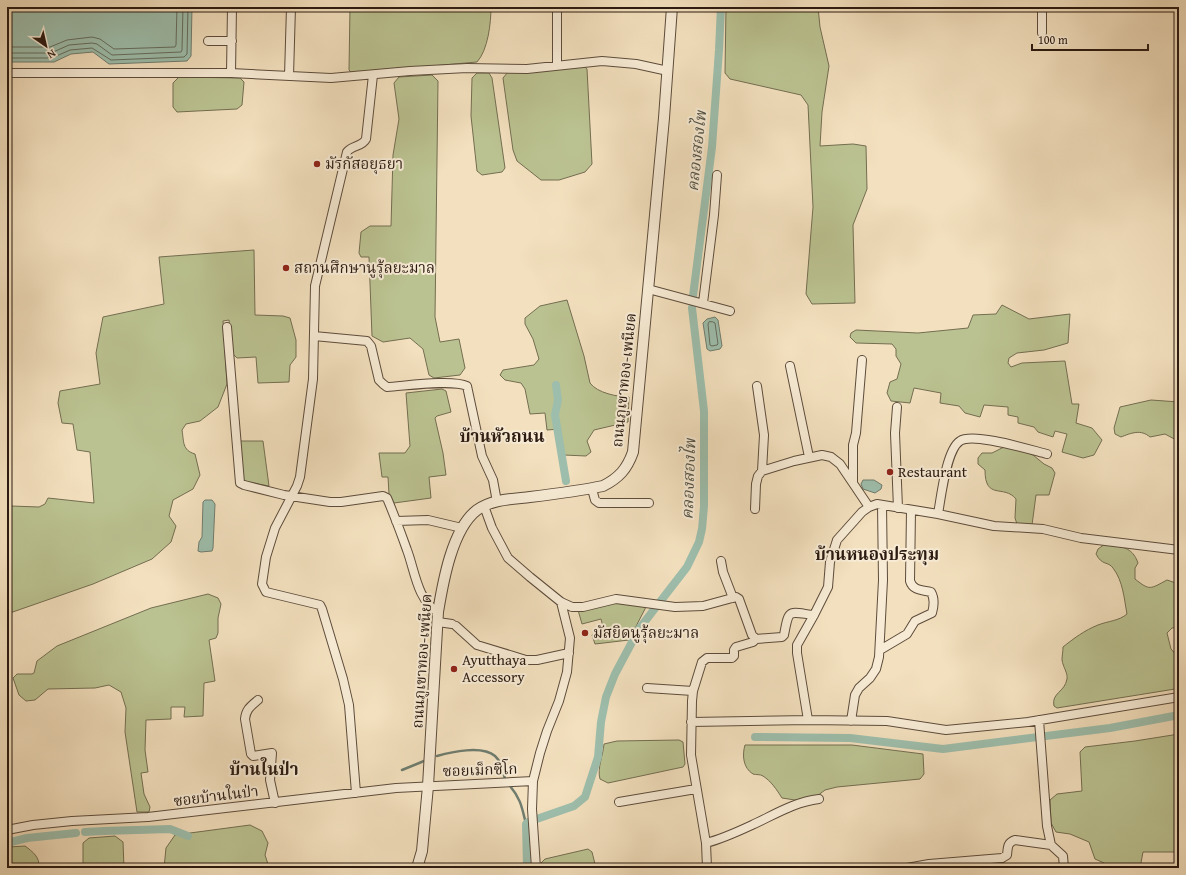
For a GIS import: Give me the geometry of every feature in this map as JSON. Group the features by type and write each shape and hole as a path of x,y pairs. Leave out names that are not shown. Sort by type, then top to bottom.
{"street":[{"path":"232,7 232,73"},
{"path":"289,76 291,7"},
{"path":"557,7 557,65"},
{"name":"ถนนภูเขาทอง-เพนียด","path":"417,868 422,850 428,786 438,617 442,589 450,557 462,528 472,515 484,506 497,502 592,489 603,486 613,481 623,473 633,452 668,71 672,7"},
{"path":"1042,7 1042,33"},
{"path":"208,41 232,41"},
{"path":"7,73 232,73 331,78 467,68 527,69 602,60 636,64 668,71"},
{"path":"356,792 349,705 343,679 320,604 266,592 262,584 266,557 275,528 300,477 313,379 315,286 346,152 361,144 366,139 373,75"},
{"path":"703,303 714,215 717,175"},
{"path":"648,289 730,311"},
{"path":"227,327 240,483 292,496 330,502 341,502 384,496 387,498 396,521 422,594 438,617 454,625 477,645 526,660 537,660 569,653"},
{"path":"314,336 367,341 371,346 379,380 387,387 451,383 467,386 482,456 493,480 497,502"},
{"path":"853,482 852,444 856,433 862,360"},
{"path":"790,366 809,457"},
{"path":"757,386 764,435 762,471"},
{"path":"897,407 895,433 898,508"},
{"path":"938,514 947,463 960,441 972,438 1009,444 1047,454"},
{"path":"754,509 756,484 758,476 762,471 809,457 822,455 831,457 840,464 869,507"},
{"path":"592,489 595,500 599,503 649,503"},
{"path":"808,720 797,645 828,586 830,562 837,540 862,512 869,507 877,504 938,514 994,526 1043,529 1081,538 1122,542 1135,546 1179,550"},
{"path":"851,721 855,696 859,688 870,678 876,669 880,650 883,580 882,505"},
{"path":"484,506 492,528 508,558 561,602 572,607 583,607 616,599 675,607 703,606 736,597 739,599 752,635 756,639"},
{"path":"880,650 907,634 915,621 932,613 934,607 934,596 931,592 915,589 910,581 911,510"},
{"path":"396,521 428,520 462,528"},
{"path":"720,561 733,598"},
{"path":"536,868 532,809 533,781 547,731 559,701 567,672 569,653 570,638 561,602"},
{"path":"707,868 706,843 691,755 693,691 702,662 707,658 732,658 736,647 752,642 756,639 782,637 788,615 792,613 814,615"},
{"path":"647,688 693,691"},
{"path":"691,722 808,720 887,721 946,730 1039,723 1179,697"},
{"path":"258,700 248,708 246,714 246,726 251,754 253,756 272,753 270,780 274,803"},
{"path":"1039,723 1047,826 1051,845"},
{"name":"ซอยเม็กซิโก","path":"428,786 533,781"},
{"name":"ซอยบ้านในป่า","path":"7,830 33,825 72,821 148,818 356,792 428,786"},
{"path":"619,802 696,789"},
{"path":"706,843 722,839 786,808 806,801 819,799"},
{"path":"907,868 1002,858 1007,855 1008,845 1010,842 1015,840 1051,845 1063,856 1064,868"}],"green space":[{"path":"350,7 491,7 488,36 484,51 477,62 352,73 349,70"},
{"path":"726,7 818,7 820,27 829,66 822,112 820,146 853,144 866,146 867,189 853,225 855,303 812,304 806,294 813,207 808,105 801,95 730,79 725,73"},
{"path":"584,66 587,69 592,164 585,172 559,180 541,180 517,161 513,150 503,78 508,72"},
{"path":"477,73 489,73 492,78 505,168 502,172 482,175 477,171 471,116 472,78"},
{"path":"432,75 438,81 435,317 440,342 459,339 465,368 460,375 434,378 429,375 423,349 410,338 383,342 372,336 369,257 361,257 359,253 361,232 370,226 391,226 393,155 399,119 394,83 399,77"},
{"path":"179,77 240,78 244,82 242,105 237,109 177,112 173,107 173,83"},
{"path":"254,250 255,315 283,316 290,318 296,340 296,357 290,365 289,382 258,383 256,357 237,358 232,353 229,320 223,321 227,384 218,407 200,421 186,424 182,430 184,445 188,450 195,454 200,475 193,489 173,500 169,516 176,526 171,542 152,559 93,584 7,614 7,490 9,492 11,506 39,507 45,504 48,498 94,503 90,452 77,450 73,424 62,423 58,403 60,391 100,384 96,353 103,317 164,304 159,257"},
{"path":"567,300 584,356 590,383 603,392 629,397 628,422 594,430 587,441 591,452 586,456 564,455 560,429 547,430 545,413 530,414 525,389 521,383 505,380 500,375 503,370 534,365 539,359 533,339 525,324 525,318 540,306"},
{"path":"1002,305 1029,319 1070,314 1068,343 1044,350 1017,353 1009,358 1008,363 1011,367 1022,363 1065,361 1072,404 1079,404 1076,423 1092,428 1102,440 1094,455 1083,458 1062,452 1067,434 1055,431 1053,437 1038,432 1034,427 1018,423 1018,417 1008,415 1008,407 984,405 980,417 965,413 959,406 940,403 941,393 914,388 910,403 891,401 887,393 890,382 897,379 901,364 896,356 896,349 892,344 856,343 850,337 851,333 856,330 918,333 968,328 973,315 996,314"},
{"path":"442,389 446,391 451,412 435,418 443,453 446,475 429,477 431,498 394,503 389,494 388,477 382,477 379,453 405,453 410,446 406,393"},
{"path":"1151,400 1179,402 1179,460 1177,457 1178,441 1165,434 1150,437 1143,433 1136,432 1121,437 1115,434 1114,428 1120,407"},
{"path":"240,441 263,441 269,486 246,482 242,478"},
{"path":"1004,447 1016,448 1033,455 1044,464 1052,468 1055,473 1049,495 1036,495 1032,525 1017,524 1015,518 1016,499 1006,492 992,489 988,486 985,470 978,464 978,458 982,453 992,453"},
{"path":"1105,544 1125,548 1133,553 1138,563 1135,568 1135,579 1147,587 1153,587 1167,580 1179,584 1179,627 1172,628 1167,633 1171,649 1179,658 1179,687 1175,689 1057,708 1054,706 1054,698 1064,687 1067,679 1067,674 1062,660 1063,647 1088,629 1120,618 1127,614 1123,590 1119,578 1111,566 1100,560 1096,554 1098,549"},
{"path":"208,594 218,598 221,604 218,618 218,633 216,638 209,640 215,681 204,683 203,716 184,717 185,707 171,707 171,719 146,720 145,750 148,772 141,773 144,794 150,807 149,812 137,812 125,732 126,708 121,692 109,685 95,688 48,689 35,700 26,701 19,695 13,678 17,674 34,673 37,661 57,646 151,608"},
{"path":"616,601 647,605 629,640 595,644 592,635 604,631 601,619 582,624 578,610"},
{"path":"1179,734 1179,852 1143,852 1140,868 1105,868 1104,863 1095,859 1089,842 1070,834 1056,832 1051,823 1050,800 1057,794 1082,791 1080,752 1085,747"},
{"path":"679,740 683,742 685,764 683,767 608,783 600,779 600,766 604,744 617,741"},
{"path":"745,745 852,745 923,754 924,774 920,779 837,787 825,790 817,796 795,800 782,798 774,786 766,778 761,775 753,774 747,768 744,761"},
{"path":"250,825 262,831 268,843 265,855 268,864 265,868 164,868 166,848 175,835"},
{"path":"115,836 123,842 124,868 83,868 83,843 89,838"},
{"path":"25,846 37,858 39,868 7,868 7,848"},
{"path":"588,849 592,852 596,868 540,868 540,864 545,859"},
{"path":"1005,863 1006,868 954,868 954,867"}],"water":[{"path":"7,7 192,7 191,56 187,61 109,64 93,52 71,54 54,62 7,62"},
{"path":"715,317 718,320 722,346 720,349 710,351 707,349 703,323 707,319"},
{"path":"863,480 874,480 882,485 881,489 875,493 863,489 861,484"},
{"path":"205,500 212,500 215,504 213,548 212,551 201,552 198,551 199,542 202,537 203,502"}],"waterway":[{"name":"คลองสองไพ","path":"693,296 712,147 721,7"},
{"name":"คลองสองไพ","path":"527,868 526,824 574,806 585,797 598,757 601,722 606,697 615,674 639,629 687,567 699,542 704,506 704,411 692,308"},
{"path":"556,385 558,400 555,415 566,481"},
{"path":"755,737 850,738 943,749 1110,728 1179,715"},
{"path":"437,756 466,750 489,753 495,756 499,761 502,766 505,779"},
{"path":"402,770 424,761"},
{"path":"510,786 519,800 526,824"},
{"path":"85,832 170,829 188,836"},
{"path":"7,843 27,838 76,833"}],"place":[{"name":"มัรกัสอยุธยา","path":"317,164"},
{"name":"สถานศึกษานูรุ้ลยะมาล","path":"286,268"},
{"name":"Restaurant","path":"890,472"},
{"name":"มัสยิดนูรุ้ลยะมาล","path":"585,633"},
{"name":"Ayutthaya Accessory","path":"454,669"}],"district":[{"name":"บ้านหัวถนน","path":"502,436"},
{"name":"บ้านหนองประทุม","path":"877,554"},
{"name":"บ้านในป่า","path":"264,769"}]}
